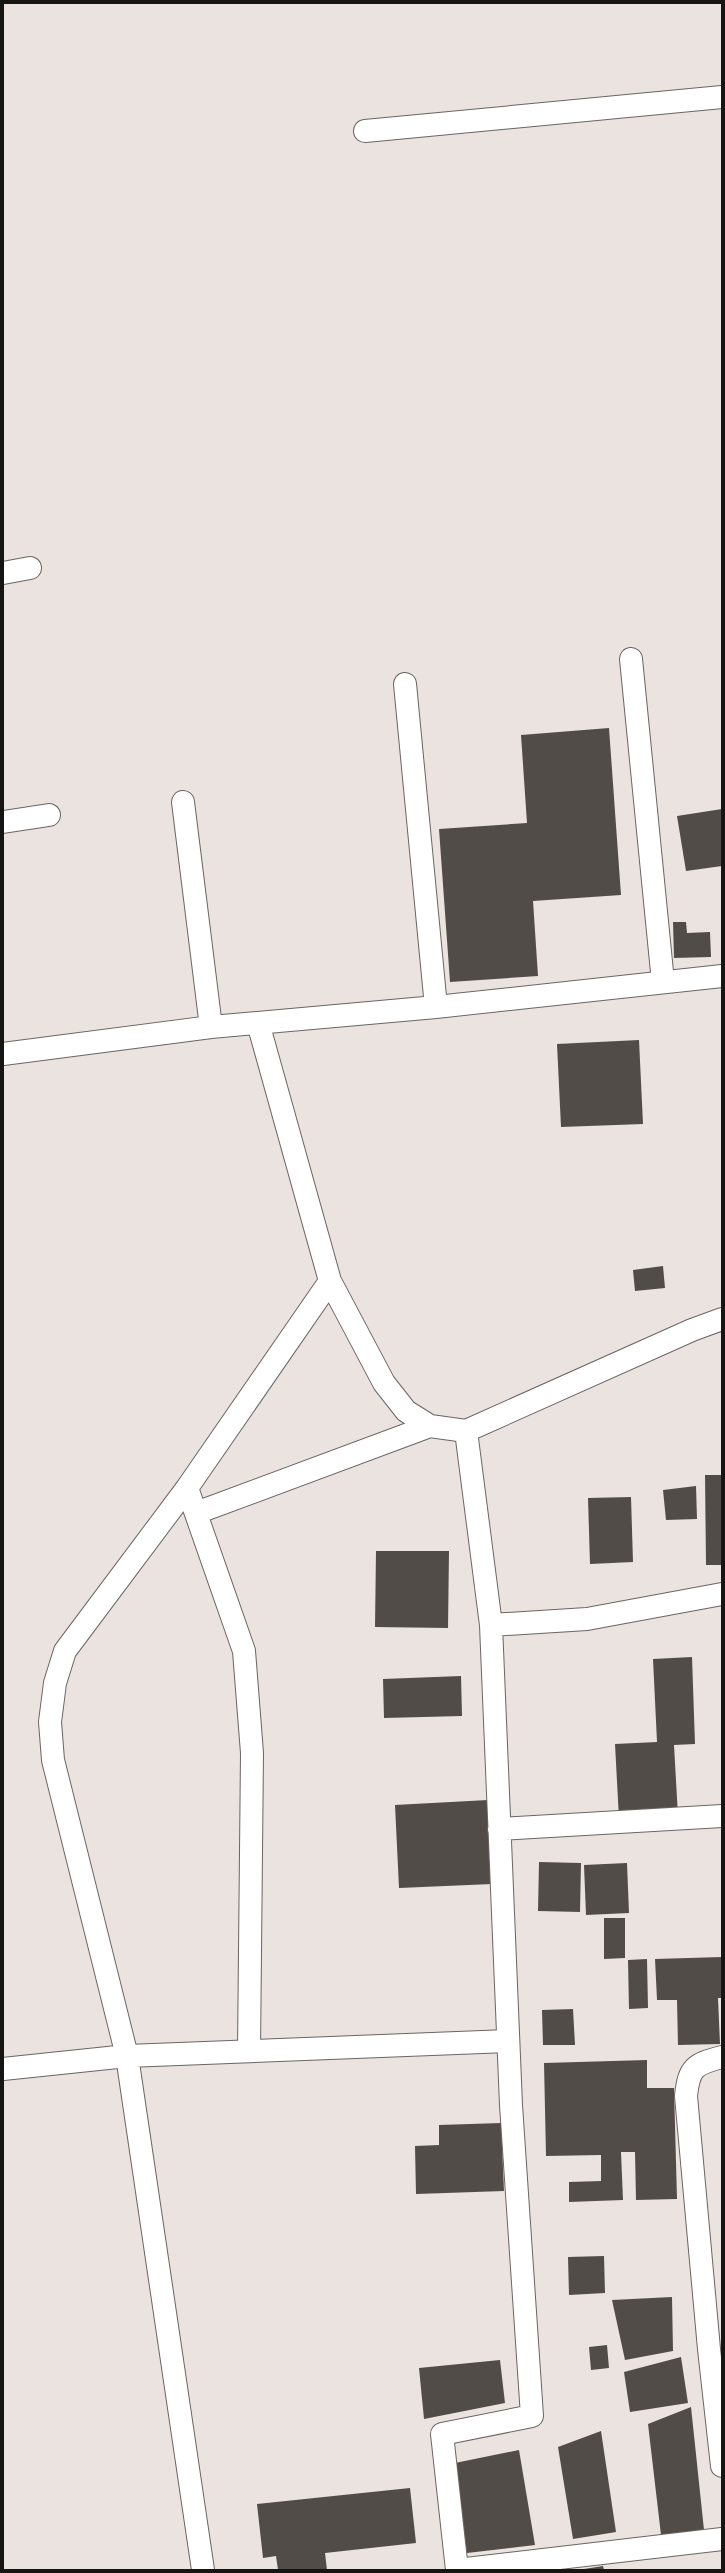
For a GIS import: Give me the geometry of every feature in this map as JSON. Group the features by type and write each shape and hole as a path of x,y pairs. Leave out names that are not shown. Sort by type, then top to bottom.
{"street":[{"path":"365,131 722,97"},
{"path":"3,573 30,568"},
{"path":"632,660 663,982"},
{"path":"405,684 436,1007"},
{"path":"183,802 211,1027"},
{"path":"3,822 49,815"},
{"path":"3,1054 211,1027 436,1007 722,976"},
{"path":"258,1023 330,1281 384,1384 406,1411 430,1426 466,1431 692,1330 722,1319"},
{"path":"203,2570 126,2056 53,1760 50,1722 55,1684 65,1651 187,1488 330,1281"},
{"path":"196,1513 430,1426"},
{"path":"466,1431 491,1625 498,1829 508,2040 532,2416 442,2434 457,2570 722,2539"},
{"path":"187,1488 244,1651 250,1708 252,1753 249,2051"},
{"path":"491,1625 587,1619 722,1594"},
{"path":"498,1829 722,1816"},
{"path":"3,2069 126,2056 508,2040"},
{"path":"722,2057 699,2063 688,2077 686,2096 718,2398 722,2466"}],"building":[{"path":"609,728 621,895 533,901 538,976 450,982 439,829 527,823 521,735"},
{"path":"722,809 722,866 686,871 677,816"},
{"path":"673,922 686,922 687,933 710,932 711,957 674,958"},
{"path":"639,1040 643,1124 561,1127 557,1044"},
{"path":"663,1266 665,1288 635,1291 633,1270"},
{"path":"705,1475 722,1475 722,1565 706,1565"},
{"path":"696,1486 697,1519 666,1520 663,1490"},
{"path":"631,1497 633,1562 590,1564 588,1498"},
{"path":"376,1551 449,1551 448,1628 375,1627"},
{"path":"692,1657 695,1744 674,1745 678,1816 619,1819 615,1744 657,1742 653,1659"},
{"path":"461,1676 462,1716 384,1718 383,1679"},
{"path":"488,1800 492,1884 399,1888 395,1805"},
{"path":"539,1862 581,1863 580,1912 538,1911"},
{"path":"627,1863 629,1913 586,1915 584,1865"},
{"path":"604,1918 625,1918 625,1958 604,1959"},
{"path":"722,1957 722,1998 718,1998 720,2044 678,2045 677,2000 657,2000 655,1959"},
{"path":"647,1959 648,2008 629,2009 628,1960"},
{"path":"573,2009 575,2045 543,2045 542,2010"},
{"path":"647,2060 647,2088 674,2088 677,2199 636,2200 635,2152 621,2152 623,2200 569,2202 569,2182 601,2181 601,2155 546,2156 544,2063"},
{"path":"501,2123 504,2191 416,2194 415,2146 439,2145 439,2125"},
{"path":"604,2256 605,2293 569,2295 568,2257"},
{"path":"672,2297 673,2351 625,2360 612,2300"},
{"path":"607,2345 609,2368 591,2370 589,2347"},
{"path":"681,2357 688,2403 630,2412 624,2372"},
{"path":"500,2360 505,2403 424,2419 419,2368"},
{"path":"691,2407 704,2530 661,2535 648,2424"},
{"path":"601,2431 616,2532 573,2539 558,2447"},
{"path":"519,2450 535,2545 467,2553 455,2463"},
{"path":"410,2488 416,2543 325,2553 327,2570 278,2570 276,2556 263,2558 257,2504"},
{"path":"603,2566 604,2570 584,2570 584,2569"}]}
